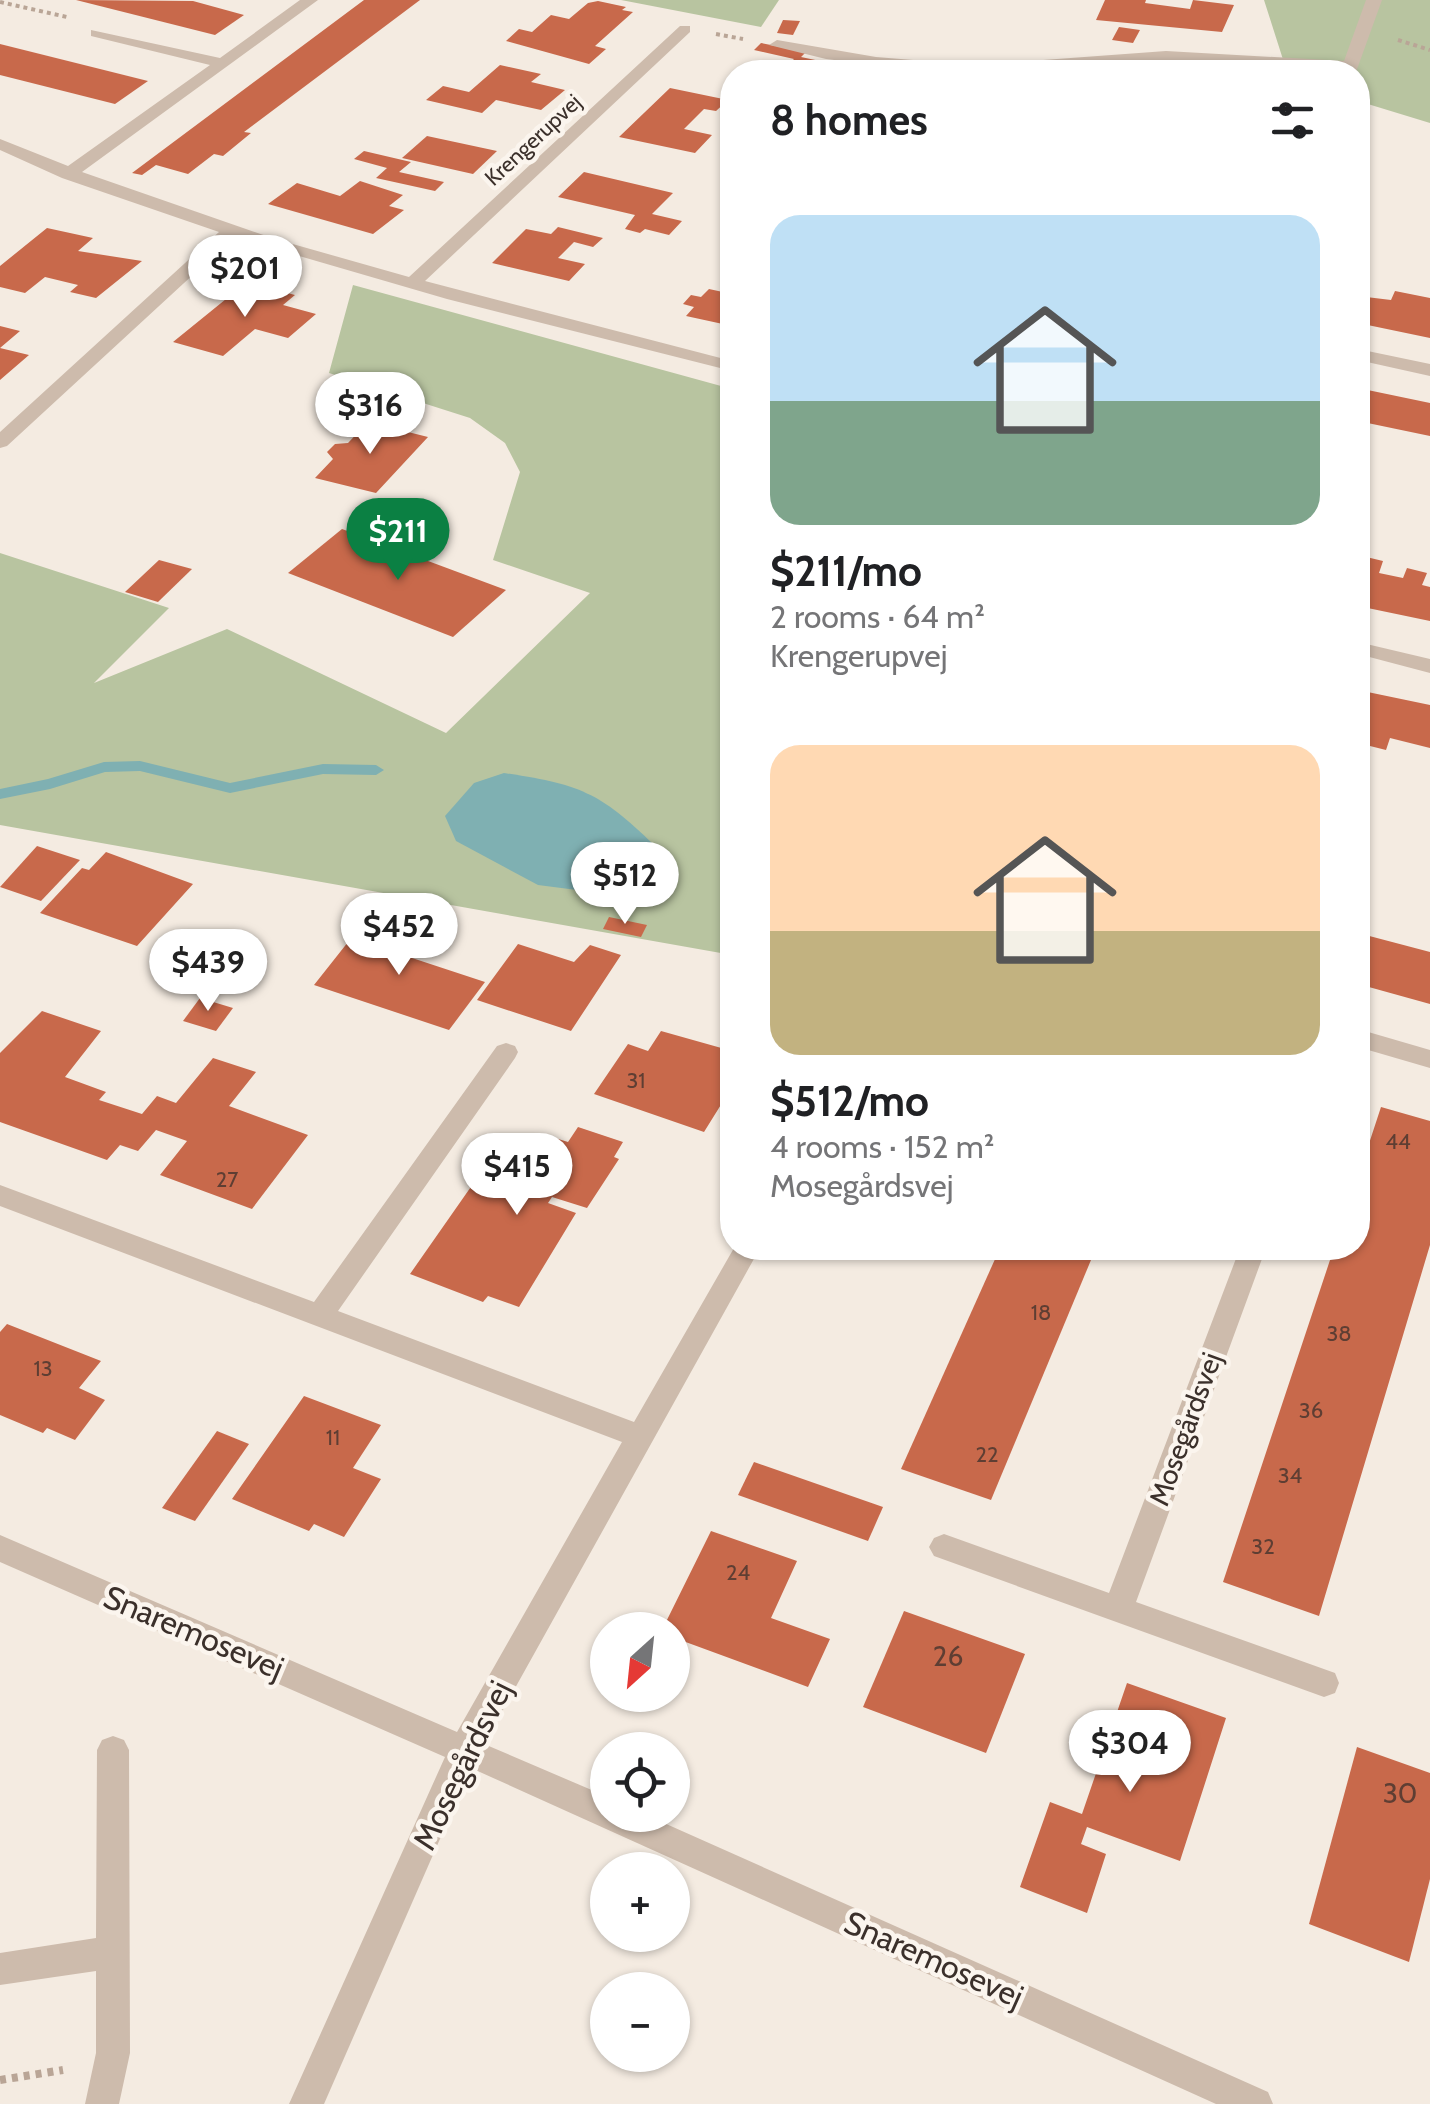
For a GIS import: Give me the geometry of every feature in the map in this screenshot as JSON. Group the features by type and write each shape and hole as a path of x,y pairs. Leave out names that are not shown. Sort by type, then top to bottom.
{"street":[{"path":"68,174 310,0"},
{"path":"1353,60 1374,0"},
{"name":"Krengerupvej","path":"413,284 685,29"},
{"path":"96,32 222,63"},
{"path":"777,46 851,60"},
{"path":"1092,60 1187,56 1237,60"},
{"path":"0,144 68,174 228,233 720,363"},
{"path":"0,442 228,233"},
{"path":"1370,358 1430,370"},
{"path":"1370,651 1430,666"},
{"path":"1370,1042 1430,1059"},
{"path":"319,1316 506,1052"},
{"path":"0,1194 641,1437"},
{"name":"Mosegårdsvej","path":"306,2104 464,1749 740,1260"},
{"name":"Mosegårdsvej","path":"1118,1610 1248,1260"},
{"path":"944,1547 1324,1683"},
{"name":"Snaremosevej","path":"0,1548 590,1805"},
{"path":"102,2104 112,2062 113,1750"},
{"name":"Snaremosevej","path":"649,1832 1256,2104"},
{"path":"0,1969 113,1952"}],"path":[{"path":"0,2 96,24 96,32"},
{"path":"685,29 777,46"},
{"path":"0,2080 112,2062"}],"green space":[{"path":"621,0 779,0 761,27"},
{"path":"1264,0 1430,0 1430,123 1370,105 1370,60 1283,60"},
{"path":"353,285 720,386 720,953 0,825 0,553 169,608 94,683 227,629 446,733 590,593 493,560 520,472 505,443 470,418 329,373"}],"water":[{"path":"504,773 572,788 621,816 659,850 643,879 608,894 538,885 456,841 445,816 474,783"}],"building":[{"path":"76,0 193,1 244,15 215,35"},
{"path":"364,0 420,0 244,132 251,133 223,156 214,154 188,174 156,165 142,175 132,173"},
{"path":"1105,0 1146,0 1145,3 1190,9 1193,0 1234,5 1222,32 1096,20"},
{"path":"598,1 633,12 595,46 606,49 589,64 506,41 519,29 532,32 551,15 569,19 588,3"},
{"path":"783,20 800,21 793,35 777,33"},
{"path":"1119,27 1140,30 1133,43 1112,40"},
{"path":"761,43 806,52 801,57 815,60 793,60 754,50"},
{"path":"0,44 148,81 115,104 0,75"},
{"path":"500,65 541,74 531,82 565,90 541,110 496,100 482,113 426,100 443,86 469,92"},
{"path":"670,88 720,98 716,111 704,109 684,129 712,135 695,153 619,137"},
{"path":"427,136 497,151 473,174 402,158"},
{"path":"364,151 411,162 399,172 444,182 435,191 376,178 387,168 354,159"},
{"path":"584,172 673,193 652,214 682,221 669,235 645,229 640,233 625,229 635,215 558,197"},
{"path":"360,181 403,195 389,206 404,210 373,234 268,204 297,183 340,196"},
{"path":"558,227 603,238 593,247 574,242 558,258 585,264 569,281 492,263 526,229 551,234"},
{"path":"47,228 93,238 78,251 142,261 96,298 70,292 78,285 45,277 25,293 0,287 0,266"},
{"path":"247,282 295,295 283,305 316,314 288,338 255,329 223,356 173,342"},
{"path":"709,289 720,291 720,323 686,316 694,307 683,304 691,295 701,297"},
{"path":"1395,291 1430,298 1430,338 1370,326 1370,297 1391,300"},
{"path":"0,326 20,331 0,348"},
{"path":"0,348 29,355 0,380"},
{"path":"1370,390 1430,403 1430,436 1370,424"},
{"path":"368,422 428,437 376,493 315,478 333,459 327,452 335,444 348,443"},
{"path":"342,529 506,590 453,637 288,573"},
{"path":"1370,558 1383,561 1379,573 1403,578 1407,568 1427,573 1422,585 1430,587 1430,621 1370,608"},
{"path":"159,560 192,569 158,602 125,592"},
{"path":"1370,692 1430,705 1430,748 1390,738 1386,750 1370,746"},
{"path":"37,846 80,860 41,901 0,887"},
{"path":"106,852 193,884 137,946 40,913 82,868 89,870"},
{"path":"609,917 647,925 641,937 603,929"},
{"path":"375,920 422,935 406,956 485,982 449,1030 314,985 352,937 359,940"},
{"path":"1370,936 1430,952 1430,1004 1370,987"},
{"path":"518,944 574,962 590,945 621,955 571,1031 477,1000"},
{"path":"200,998 233,1008 216,1031 183,1021"},
{"path":"42,1011 101,1031 65,1077 106,1092 99,1100 142,1114 157,1096 176,1103 213,1058 256,1072 229,1106 308,1135 252,1209 160,1175 187,1141 156,1130 138,1151 120,1145 107,1160 0,1122 0,1053"},
{"path":"661,1031 720,1048 720,1106 704,1132 594,1094 628,1044 648,1051"},
{"path":"1381,1107 1430,1121 1430,1245 1319,1616 1223,1582 1330,1260 1370,1260 1370,1140"},
{"path":"578,1127 623,1142 614,1157 619,1159 587,1208 552,1197 548,1203 576,1213 519,1307 488,1296 483,1302 410,1274 482,1171 506,1180 539,1133 568,1142"},
{"path":"995,1260 1091,1260 991,1500 901,1469"},
{"path":"7,1324 101,1361 79,1388 105,1400 75,1440 47,1428 43,1433 0,1415 0,1332"},
{"path":"304,1396 381,1425 353,1468 381,1479 344,1537 314,1524 309,1531 232,1499"},
{"path":"217,1431 249,1444 195,1521 162,1508"},
{"path":"754,1462 883,1507 868,1541 738,1495"},
{"path":"711,1531 797,1561 771,1618 830,1639 808,1687 690,1644 690,1612 671,1612"},
{"path":"904,1611 1025,1654 986,1753 863,1707"},
{"path":"1127,1683 1226,1718 1180,1861 1087,1827 1081,1844 1106,1854 1087,1913 1020,1887 1050,1802 1082,1814"},
{"path":"1357,1747 1430,1773 1430,1879 1409,1962 1309,1924"}],"waterway":[{"path":"0,794 104,767 140,766 230,788 323,769 376,770"}]}
